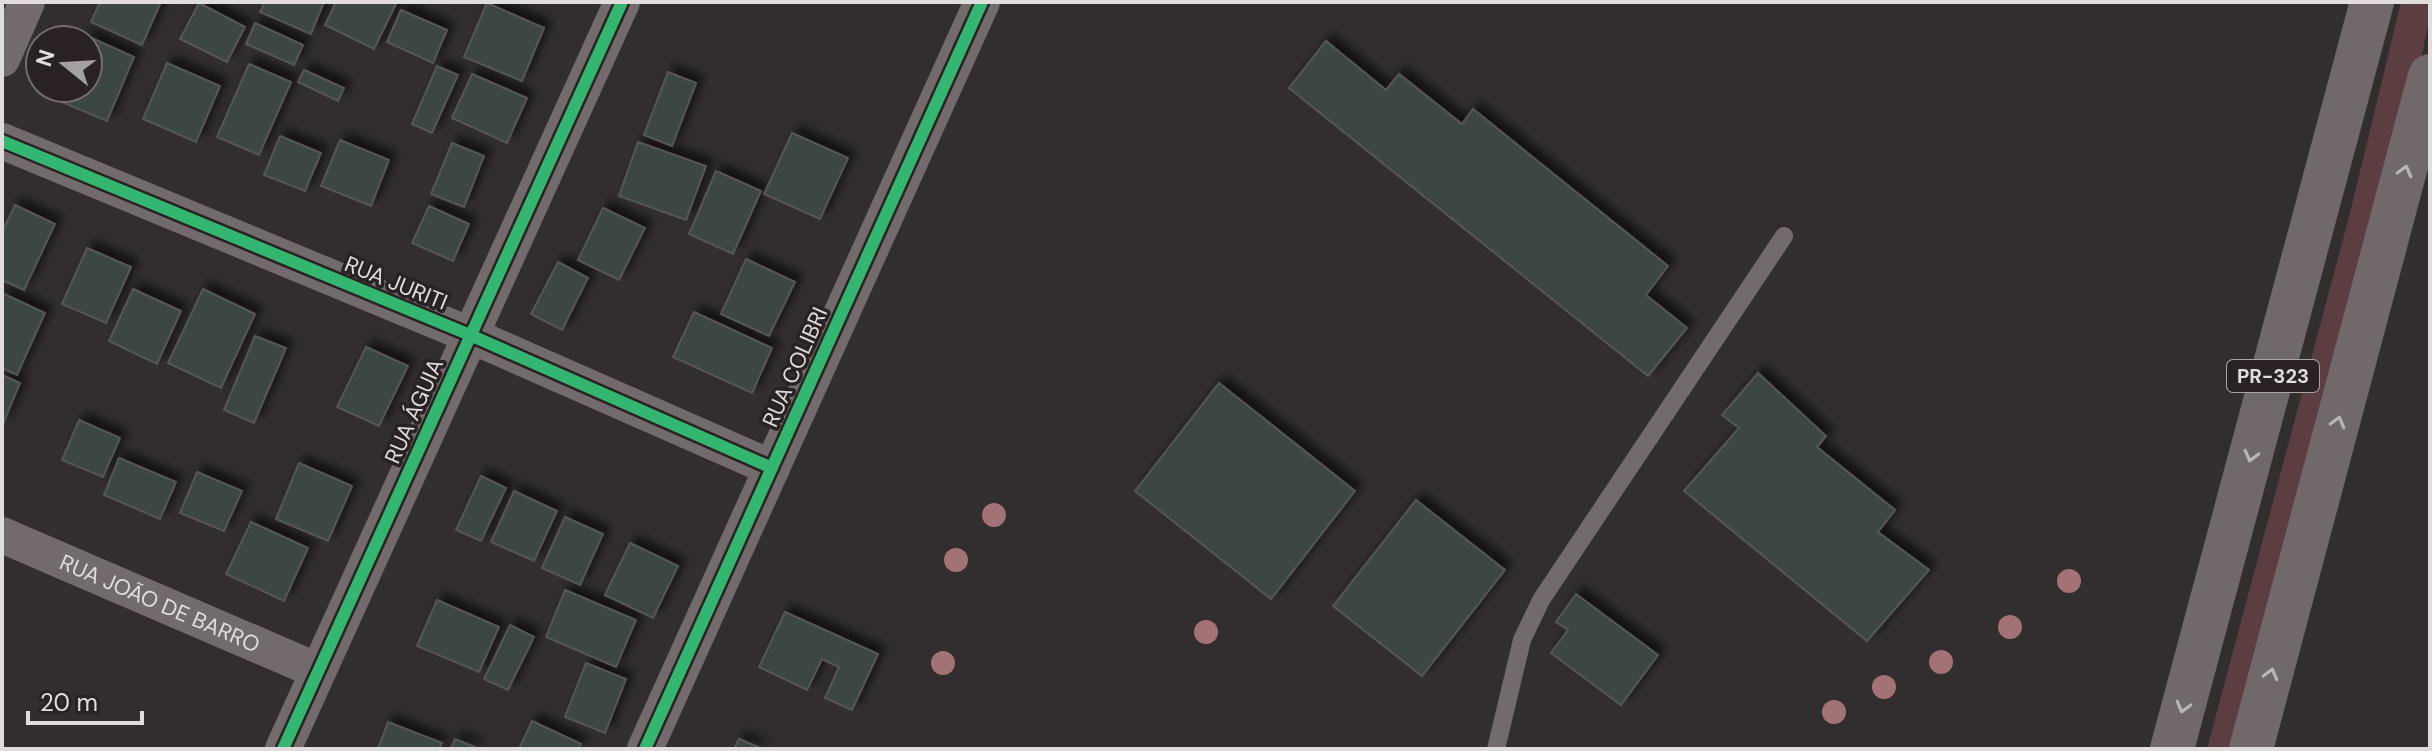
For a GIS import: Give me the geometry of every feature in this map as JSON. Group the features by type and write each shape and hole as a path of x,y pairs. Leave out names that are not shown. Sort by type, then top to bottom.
{"highway":[{"path":"2266,400 2346,2"},
{"name":"PR-323","path":"2172,749 2372,2"},
{"name":"PR-323","path":"2251,749 2430,76"}],"street":[{"path":"2,59 27,2"},
{"name":"RUA ÁGUIA","path":"283,749 622,2"},
{"name":"RUA COLIBRI","path":"645,749 982,2"},
{"name":"RUA JURITI","path":"2,141 470,335 772,468"},
{"name":"RUA JOÃO DE BARRO","path":"2,535 318,671"}],"lane":[{"path":"1496,749 1522,640 1541,600 1784,236"}],"shaded area":[{"path":"2401,2 2430,2 2430,15 2386,231 2247,749 2207,749 2349,217"}],"building":[{"path":"100,2 161,2 142,45 104,28 104,24 91,22"},
{"path":"265,2 324,2 311,34 260,12"},
{"path":"336,2 397,2 374,49 325,25"},
{"path":"199,3 245,27 227,62 180,39"},
{"path":"487,3 544,28 522,81 464,57"},
{"path":"401,10 447,30 433,63 387,42"},
{"path":"255,23 303,45 294,65 246,44"},
{"path":"1326,41 1386,90 1399,74 1462,124 1473,109 1668,266 1646,295 1687,328 1648,376 1289,88"},
{"path":"104,44 134,57 107,121 67,104 104,104"},
{"path":"167,63 220,86 196,142 143,119"},
{"path":"249,64 291,82 259,155 217,137"},
{"path":"437,66 458,75 432,133 412,124"},
{"path":"304,70 344,88 338,101 298,82"},
{"path":"668,72 696,83 672,146 644,135"},
{"path":"472,74 527,98 507,143 452,118"},
{"path":"792,133 848,158 820,219 764,194"},
{"path":"280,136 321,153 305,191 264,175"},
{"path":"340,140 389,160 371,206 321,186"},
{"path":"638,142 706,166 686,220 619,196"},
{"path":"452,143 484,156 464,207 431,194"},
{"path":"716,171 761,191 733,254 689,234"},
{"path":"15,205 55,224 24,290 2,280 2,232"},
{"path":"429,206 469,224 453,261 412,243"},
{"path":"603,208 645,228 619,280 578,260"},
{"path":"87,248 131,267 106,323 62,304"},
{"path":"746,259 795,282 769,336 721,314"},
{"path":"558,262 588,278 562,330 531,314"},
{"path":"133,289 181,311 157,364 109,341"},
{"path":"203,289 255,314 221,388 168,363"},
{"path":"2,293 45,313 17,375 2,368"},
{"path":"694,312 772,348 752,393 673,357"},
{"path":"255,336 286,348 254,423 224,410"},
{"path":"366,347 408,366 379,426 337,407"},
{"path":"1758,373 1826,436 1817,447 1895,510 1878,532 1929,570 1867,641 1684,491 1739,428 1722,415"},
{"path":"2,375 20,383 2,426"},
{"path":"1219,383 1355,491 1271,599 1135,491"},
{"path":"79,420 120,438 103,477 62,460"},
{"path":"119,458 176,482 160,519 104,495"},
{"path":"299,463 352,486 328,541 276,519"},
{"path":"197,472 242,491 224,531 180,513"},
{"path":"481,476 506,488 481,541 456,530"},
{"path":"514,491 557,511 534,561 491,542"},
{"path":"1416,500 1505,570 1422,676 1333,606"},
{"path":"565,517 603,534 580,585 542,568"},
{"path":"251,522 308,548 284,601 226,574"},
{"path":"630,543 678,566 653,618 605,595"},
{"path":"565,590 636,620 616,667 546,637"},
{"path":"1576,594 1658,655 1621,705 1551,653 1568,630 1556,622"},
{"path":"437,600 499,627 479,672 417,646"},
{"path":"785,612 878,654 852,710 825,698 839,667 822,659 807,690 759,667"},
{"path":"510,625 534,637 508,690 484,679"},
{"path":"586,663 626,679 605,733 565,717"},
{"path":"532,721 581,744 578,749 519,749"},
{"path":"388,722 442,743 439,749 378,749"},
{"path":"455,739 477,748 477,749 451,749"},
{"path":"739,739 763,749 734,749"}],"cycle path":[{"path":"283,749 622,2"},
{"path":"645,749 982,2"},
{"path":"2,141 470,335 772,468"}]}
